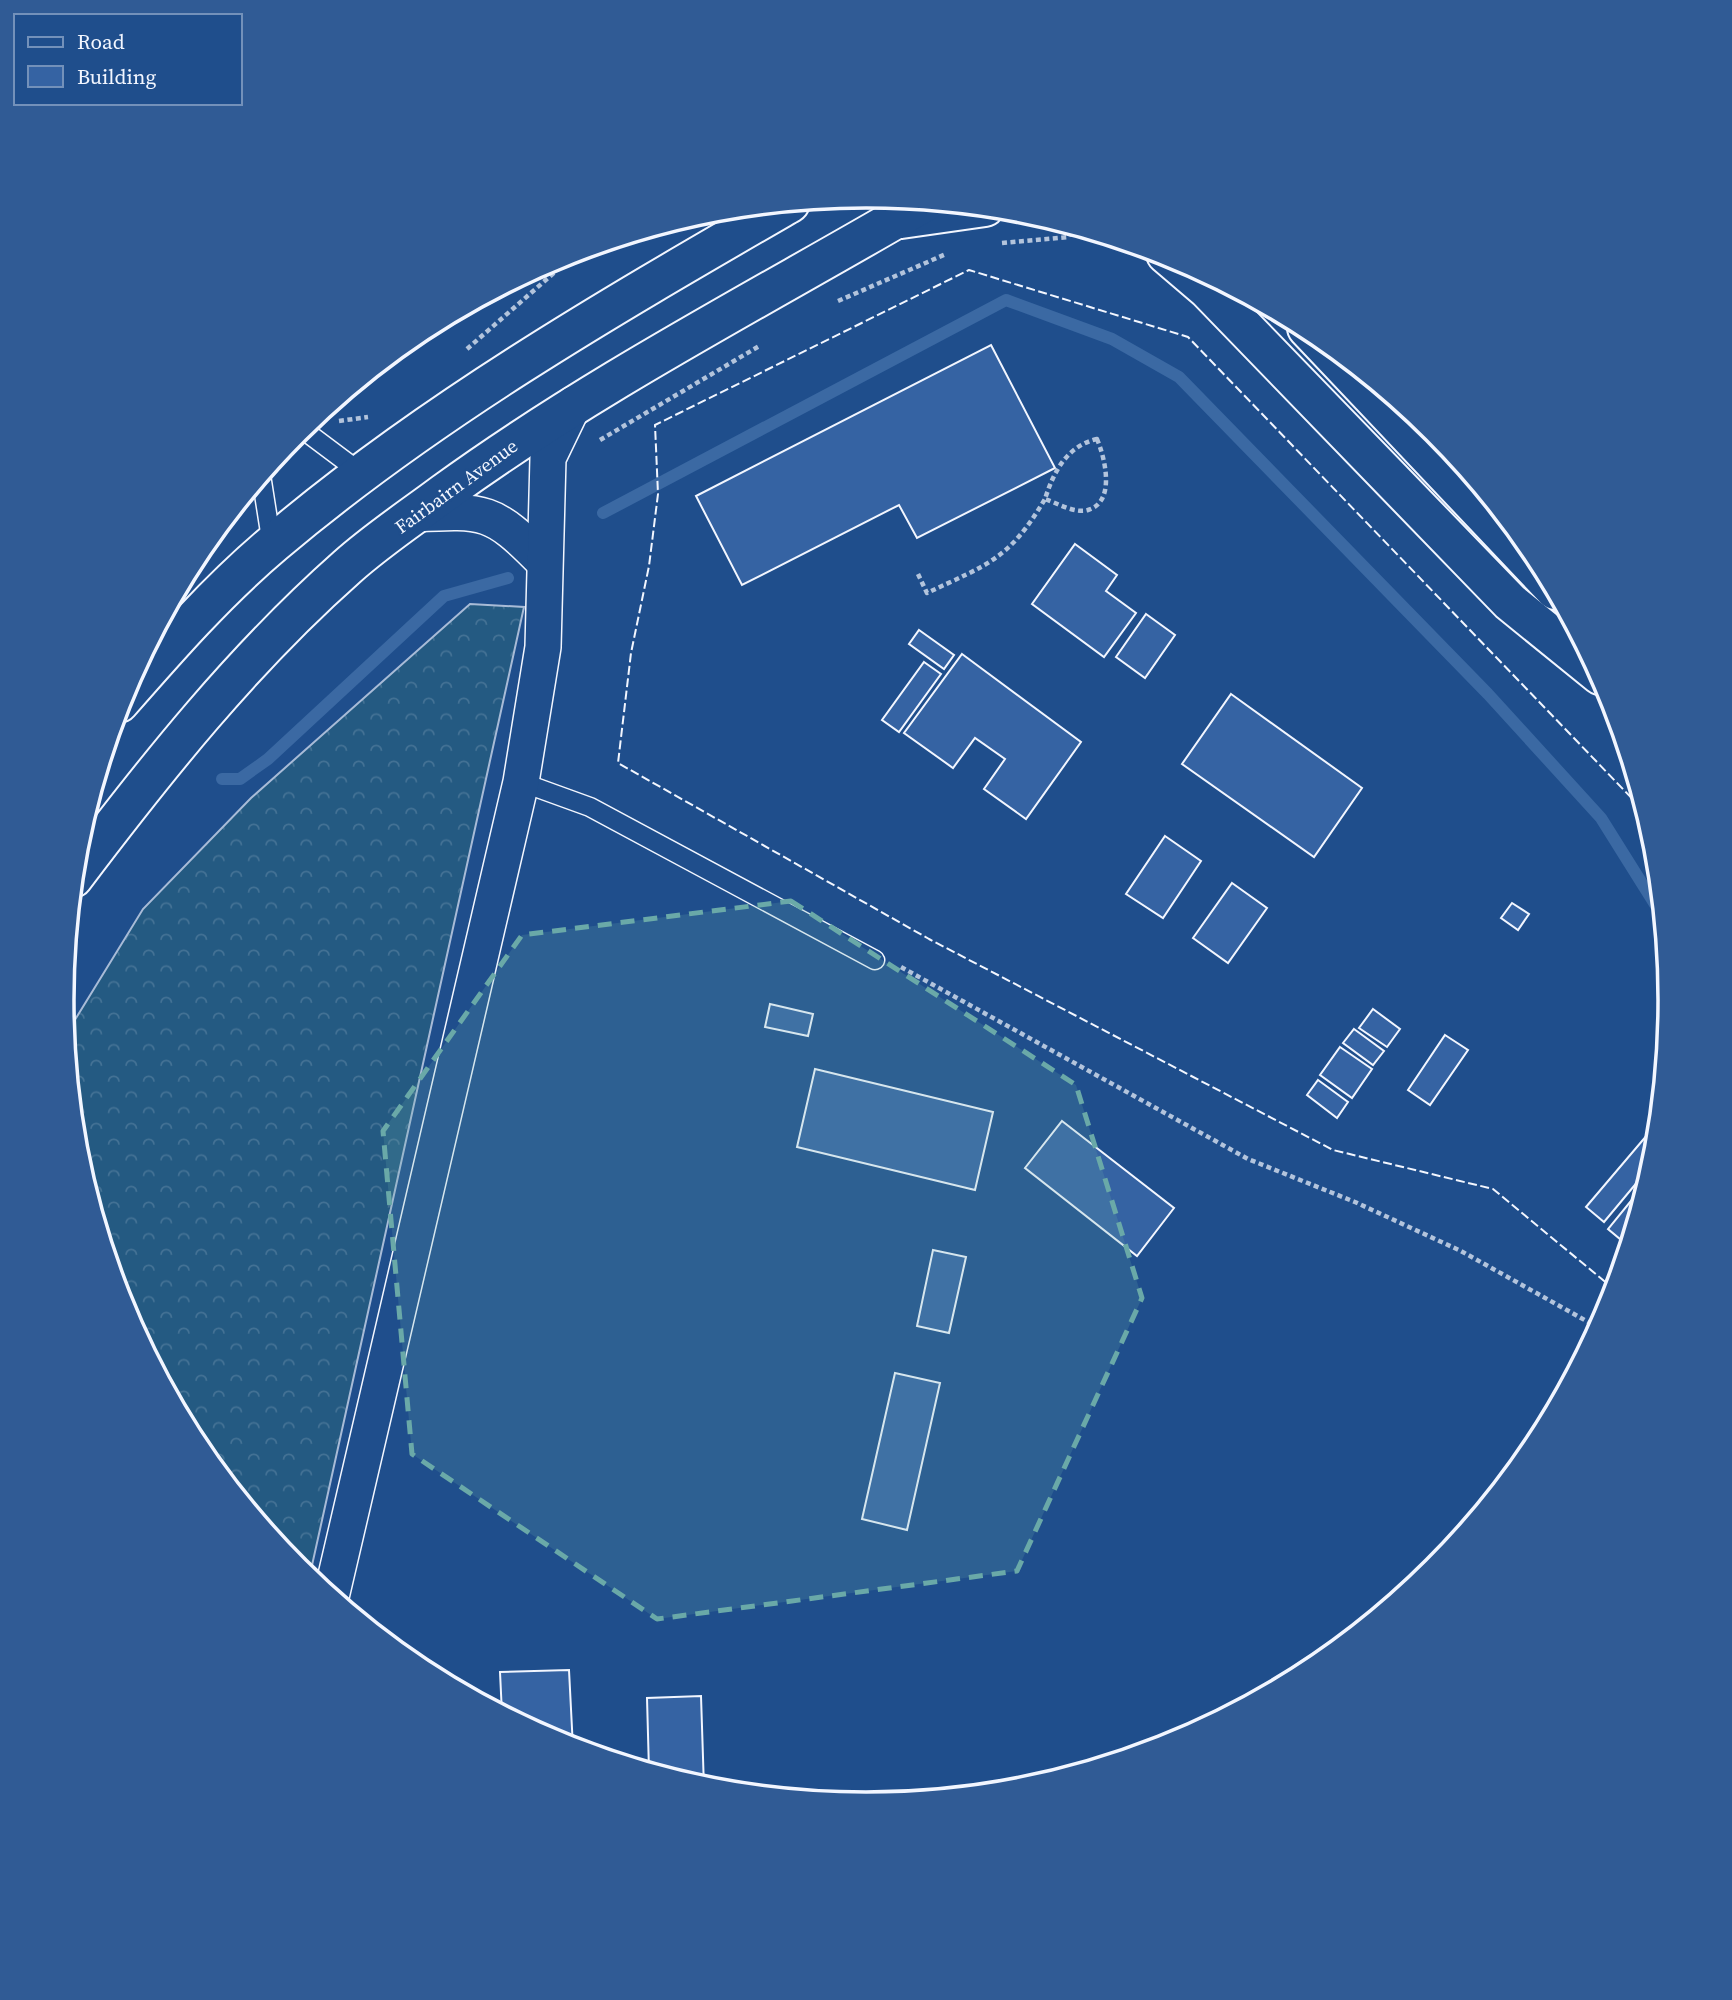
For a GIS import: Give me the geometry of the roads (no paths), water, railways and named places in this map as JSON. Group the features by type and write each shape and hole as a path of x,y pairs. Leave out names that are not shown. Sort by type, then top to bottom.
{"main road":[{"path":"911,211 929,210"},
{"name":"Fairbairn Avenue","path":"86,861 198,718 348,566 503,450 574,404 911,211"},
{"path":"143,676 185,629 272,545 361,473 564,337 773,213"},
{"path":"1196,280 1510,602 1582,660"},
{"path":"1347,370 1520,553"}],"street":[{"path":"333,1587 521,782 543,647 543,561 548,518 548,458 574,404"},
{"path":"415,514 472,511 502,522 543,561"}],"lane":[{"path":"311,435 361,473"},
{"path":"263,486 272,545"},
{"path":"521,782 590,807 883,960"}],"waterway":[{"path":"603,513 1006,300 1112,339 1179,377 1488,694 1601,818 1652,900"},
{"path":"222,779 240,779 268,759 444,596 508,578"}]}
